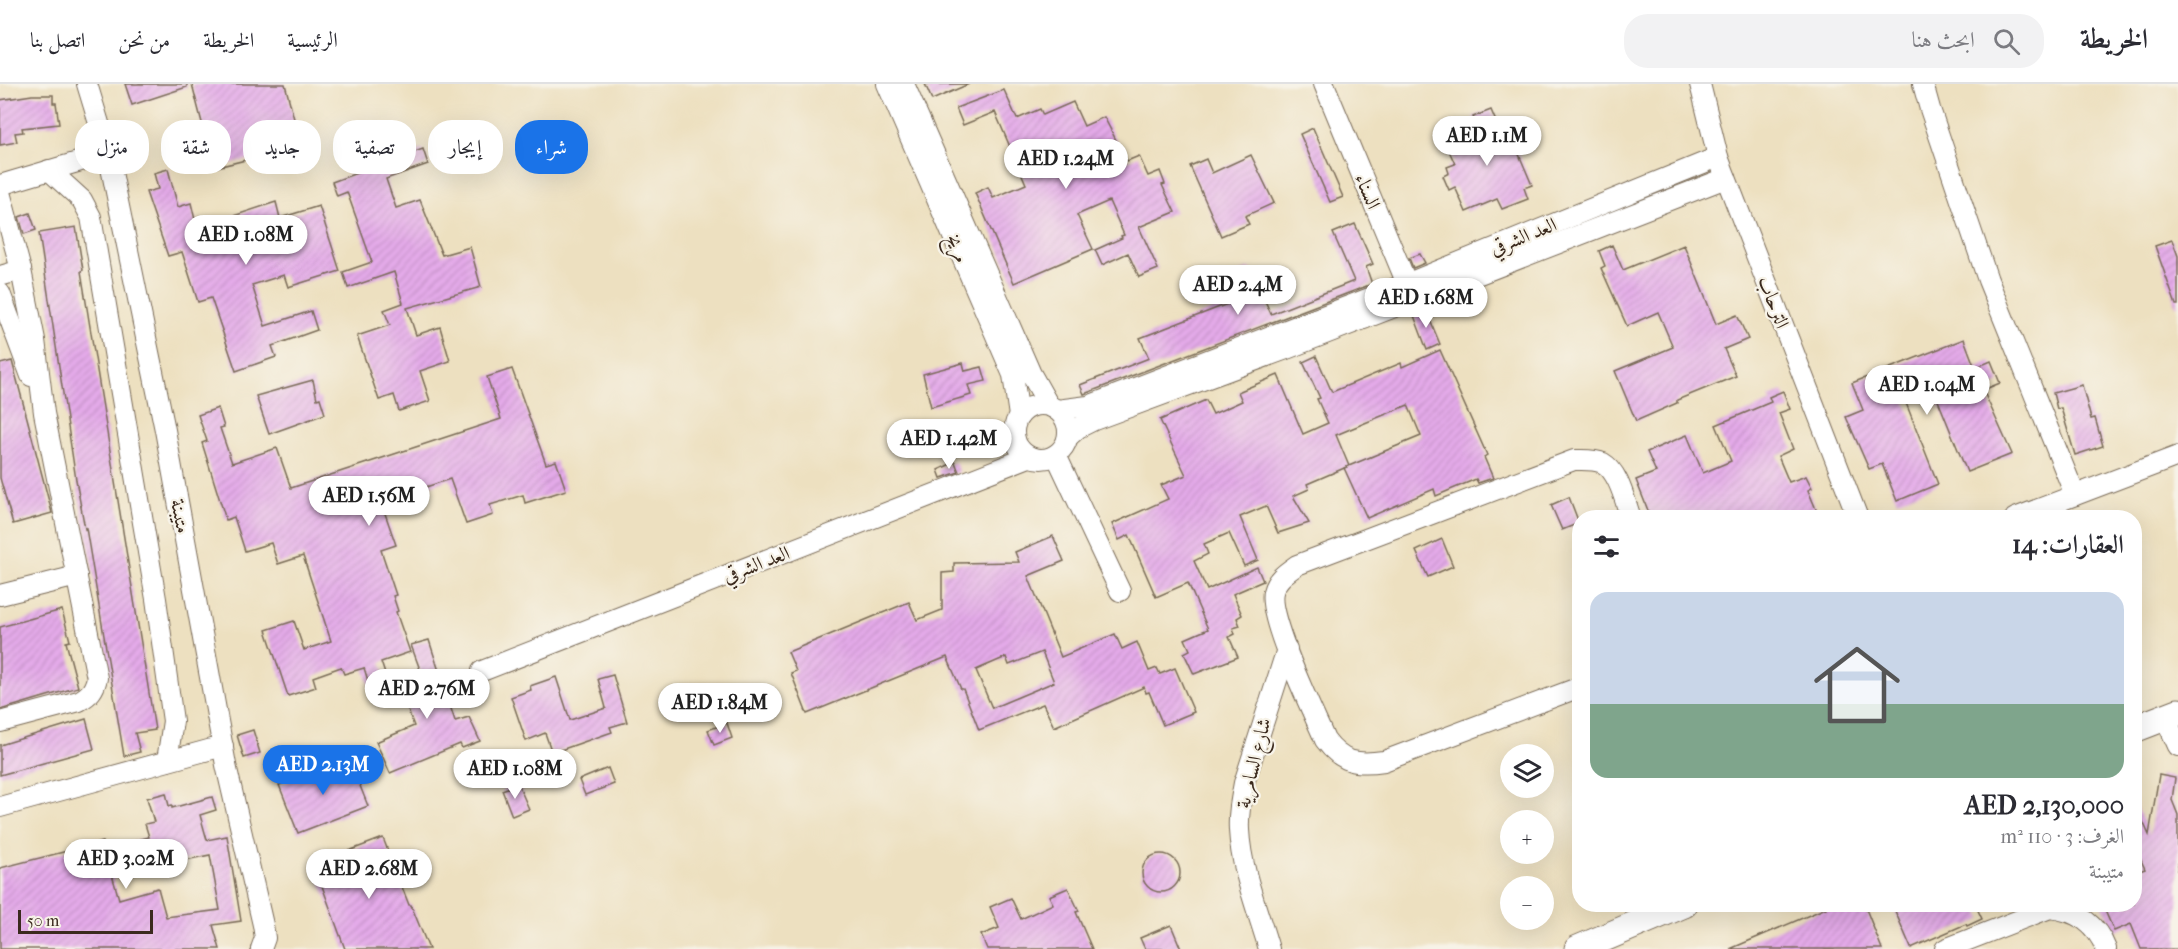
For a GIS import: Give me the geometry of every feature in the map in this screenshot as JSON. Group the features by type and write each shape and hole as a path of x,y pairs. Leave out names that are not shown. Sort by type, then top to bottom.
{"street":[{"name":"متيبنة","path":"87,84 98,120"},
{"name":"مريخ","path":"887,84 1012,375 1019,416"},
{"name":"مريخ","path":"904,84 1031,374 1053,408"},
{"name":"السناء","path":"1324,84 1410,291"},
{"name":"الترحاب","path":"1700,84 1718,157 1855,510"},
{"path":"1923,84 1988,280 2075,495"},
{"name":"العد الشرقي","path":"1068,437 1078,428 1094,420 1289,348 1410,291 1718,157"},
{"path":"0,185 75,163"},
{"name":"متيبنة","path":"49,170 82,200 91,217 159,621 173,721 166,761"},
{"name":"متيبنة","path":"112,174 169,453 223,746 263,925 265,938 261,949"},
{"name":"العد الشرقي","path":"1053,408 1088,406 1726,178"},
{"path":"0,192 21,270 35,340 44,413 97,678 94,689 88,697 0,722"},
{"path":"0,276 21,270"},
{"path":"0,293 21,345 44,413"},
{"path":"1042,405 1053,408 1065,419 1068,437 1064,447 1056,455 1043,460 1029,457 1018,448 1013,428 1019,416 1029,407 1042,405"},
{"path":"1056,455 1120,591"},
{"path":"2036,510 2178,456"},
{"name":"العد الشرقي","path":"482,671 1029,457"},
{"path":"1572,690 1384,761 1364,764 1348,760 1334,752 1325,740 1278,629 1273,592 1282,575 1297,565 1574,460 1603,463 1612,472 1628,510"},
{"path":"0,595 77,576"},
{"name":"شارع السامرية","path":"1269,949 1241,853 1240,806 1244,783 1287,649"},
{"path":"2142,726 2172,715 2178,746"},
{"path":"0,807 223,746"},
{"path":"1578,949 1665,912"},
{"path":"1945,949 2039,912"},
{"path":"2073,912 2092,925 2106,949"}],"building":[{"path":"125,84 187,84 187,87 132,105"},
{"path":"192,84 285,84 294,120 243,120 243,161 231,164 231,120 201,120"},
{"path":"925,84 969,84 932,100"},
{"path":"1004,90 1017,119 1040,109 1043,115 1073,102 1084,126 1104,117 1127,161 1139,156 1148,176 1160,171 1165,184 1162,185 1175,212 1139,227 1158,269 1139,277 1128,253 1102,265 1095,250 1124,235 1109,201 1077,215 1093,249 1014,283 975,193 988,187 993,198 1026,184 995,112 963,125 956,108"},
{"path":"32,95 53,95 59,124 22,128 23,132 15,133 17,142 0,145 0,100"},
{"path":"1491,110 1497,124 1502,122 1510,139 1512,138 1532,185 1524,188 1528,199 1502,209 1497,199 1466,212 1455,187 1449,190 1443,176 1449,173 1447,167 1455,164 1446,144 1479,130 1473,117"},
{"path":"1313,128 1343,197 1330,202 1300,134"},
{"path":"423,149 428,164 416,168 416,152"},
{"path":"1251,155 1274,203 1245,216 1249,224 1221,236 1190,166 1206,159 1212,173"},
{"path":"161,171 161,174 169,174 178,207 191,203 197,228 276,202 280,218 319,206 340,271 288,287 284,275 252,285 265,326 311,311 317,330 272,346 276,357 236,371 211,298 198,302 182,252 168,256 146,192 158,189 154,173"},
{"path":"354,174 400,174 386,179 396,208 420,200 442,255 470,247 481,287 407,308 416,335 440,327 450,361 420,371 430,401 399,411 394,395 379,400 357,336 390,325 384,310 403,303 394,272 348,288 343,272 372,262 347,192 337,196 332,182"},
{"path":"30,213 36,230 24,234 19,217"},
{"path":"1355,224 1373,264 1366,267 1372,284 1084,394 1080,385 1149,358 1140,338 1248,296 1238,273 1250,268 1271,314 1354,281 1333,233"},
{"path":"76,227 83,270 81,271 155,730 135,733 140,752 124,756 76,480 39,233"},
{"path":"2172,240 2178,256 2178,305 2176,305 2155,246"},
{"path":"1612,245 1623,270 1684,245 1716,324 1737,315 1748,339 1724,349 1736,376 1677,400 1677,403 1636,421 1615,371 1673,347 1658,312 1627,326 1601,268 1605,266 1599,251"},
{"path":"1420,254 1425,263 1413,268 1409,258"},
{"path":"1425,308 1440,344 1427,350 1413,313"},
{"path":"1964,339 1975,368 1991,361 2000,383 1983,390 2012,454 1967,472 1937,398 1934,399 1929,388 1904,398 1938,484 1897,501 1882,464 1869,469 1846,417 1863,410 1852,383"},
{"path":"1440,350 1487,455 1484,457 1493,478 1478,483 1476,479 1436,496 1434,489 1367,518 1344,468 1307,484 1309,489 1293,496 1309,523 1278,533 1266,506 1240,517 1258,560 1244,566 1229,533 1204,544 1208,554 1194,561 1207,590 1257,567 1263,581 1233,594 1242,615 1237,618 1240,626 1233,628 1235,634 1229,637 1238,657 1194,674 1184,653 1190,650 1185,639 1208,629 1188,583 1156,597 1129,535 1119,540 1112,524 1168,499 1161,485 1186,475 1160,420 1206,400 1213,414 1242,401 1238,392 1278,375 1303,434 1328,423 1317,399 1320,398 1303,362 1316,356 1332,392 1401,363 1402,367","holes":["1408,405 1421,436 1349,466 1336,435"]},
{"path":"12,361 52,513 13,524 0,478 0,364"},
{"path":"963,363 965,371 982,367 986,381 968,385 971,395 931,407 923,374"},
{"path":"512,369 546,464 556,461 566,490 525,503 523,495 490,505 493,515 466,524 450,479 381,502 396,545 381,550 396,595 393,596 398,611 396,612 410,652 381,662 393,698 375,703 364,668 344,674 341,667 313,677 316,687 288,696 266,630 294,621 304,650 331,641 303,556 278,564 271,543 245,551 234,517 226,520 202,443 207,441 198,415 218,408 224,427 220,428 232,463 277,448 291,488 501,419 487,377"},
{"path":"313,380 317,399 320,398 325,414 269,434 256,396"},
{"path":"2082,385 2091,419 2095,418 2103,446 2075,455 2061,408 2057,409 2053,393"},
{"path":"1783,391 1790,409 1779,413 1793,449 1778,456 1789,482 1806,476 1812,488 1808,490 1816,510 1648,510 1636,480 1656,472 1647,452 1687,435 1703,473 1731,461 1716,425 1771,402 1769,397"},
{"path":"955,462 959,472 941,478 938,470"},
{"path":"1569,497 1574,510 1572,510 1572,526 1562,530 1551,505"},
{"path":"1053,536 1064,561 1028,576 1061,657 1115,634 1122,649 1137,642 1149,671 1157,668 1160,674 1175,668 1194,712 1163,725 1149,692 1146,693 1144,687 1054,727 1043,704 979,730 963,689 947,657 807,714 791,673 796,671 788,652 909,602 917,620 942,610 942,573 954,572 954,563 1019,562 1015,552","holes":["1042,652 1054,682 992,708 976,670 1006,657 1009,665"]},
{"path":"1442,539 1453,566 1428,577 1416,551"},
{"path":"62,610 70,641 66,642 78,687 0,710 0,627"},
{"path":"429,640 455,721 469,717 480,741 462,748 460,744 390,773 376,742 414,726 402,695 426,686 411,645"},
{"path":"613,675 627,722 610,727 612,732 552,753 545,733 526,741 511,697 531,690 530,686 556,677 570,720 606,708 598,679"},
{"path":"86,719 94,749 0,775 0,745"},
{"path":"727,723 732,738 714,745 708,730"},
{"path":"253,730 260,753 244,758 237,735"},
{"path":"349,758 368,806 298,833 279,785"},
{"path":"608,768 614,784 585,795 579,780"},
{"path":"2159,775 2175,778 2172,800 2178,815 2178,949 2141,949 2131,924 2114,931 2106,912 2142,912 2142,870 2145,869 2142,862 2142,819 2149,835"},
{"path":"518,784 529,809 512,816 502,790"},
{"path":"166,793 169,806 172,805 172,808 212,797 216,810 200,815 207,840 227,836 241,921 213,925 220,949 0,949 0,868 103,842 105,849 149,837 145,824 154,822 147,798","holes":["210,855 220,910 166,917 158,888 119,899 110,868 154,857 156,866"]},
{"path":"383,838 429,949 345,949 314,864"},
{"path":"1161,854 1175,859 1180,873 1175,887 1161,892 1147,887 1142,873 1147,859"},
{"path":"1068,888 1079,911 1076,912 1092,949 987,949 981,935 999,928 990,907 1011,898 1021,919 1053,904 1049,896"},
{"path":"1817,912 1867,912 1882,949 1730,949"},
{"path":"1895,912 1979,912 1982,919 1911,948"},
{"path":"1171,925 1181,949 1145,949 1140,938"}]}
